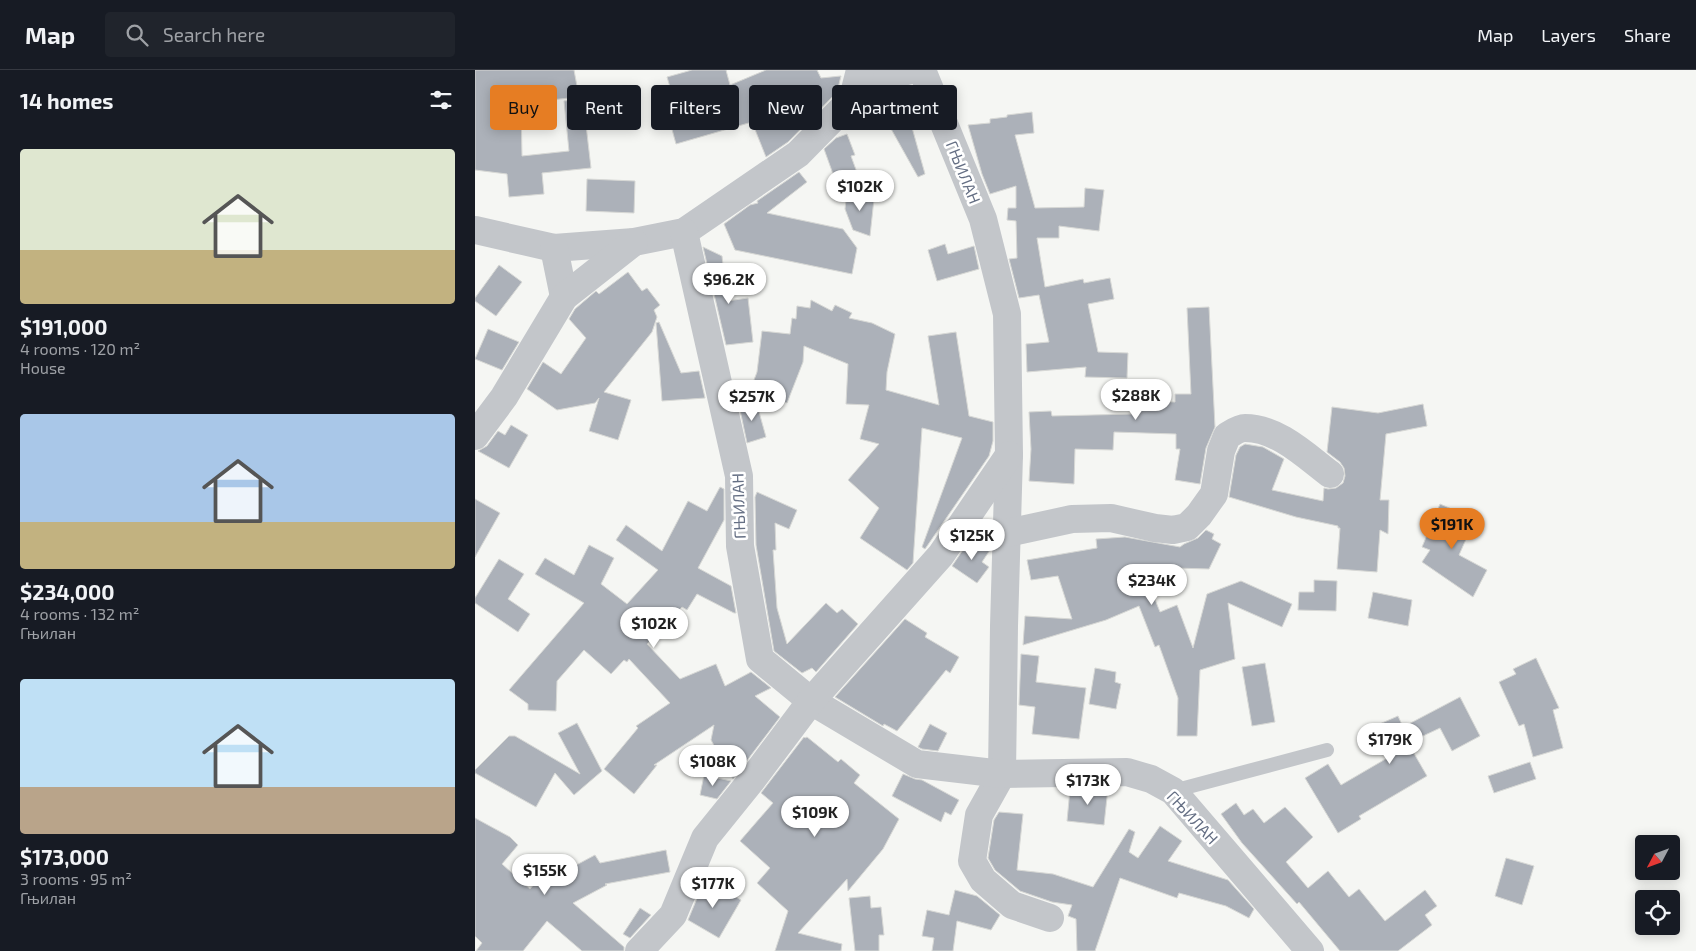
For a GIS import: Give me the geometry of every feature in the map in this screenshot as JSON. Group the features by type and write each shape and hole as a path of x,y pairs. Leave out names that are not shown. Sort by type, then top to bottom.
{"street":[{"path":"856,85 860,70"},
{"path":"874,85 891,75 911,70"},
{"name":"ГЊИЛАН","path":"922,70 983,219 1007,314 1009,455 1002,774 979,816 972,861 983,880 1012,905 1050,918"},
{"path":"475,230 554,248 634,242 684,232 798,154 832,119"},
{"name":"ГЊИЛАН","path":"684,232 739,476 740,546 760,659 811,701 917,764 1002,774 1127,772 1151,779 1173,792 1310,951"},
{"path":"475,436 504,397 564,297 634,242"},
{"path":"554,248 564,297"},
{"path":"1007,533 1072,519 1111,518 1173,530 1187,527 1199,515 1214,494 1221,451 1227,436 1243,428 1269,432 1288,443 1331,474"},
{"path":"639,951 673,915 705,838 751,781 811,701 941,554 1009,455"}],"lane":[{"path":"1173,792 1327,750"}],"building":[{"path":"475,70 574,70 577,85 567,85 567,98 557,99 557,85 490,85 490,130 522,130 522,156 569,151 564,101 567,101 567,130 587,130 591,168 542,173 544,194 509,197 507,174 475,170"},
{"path":"692,70 726,70 730,85 669,85 667,77"},
{"path":"766,70 817,70 821,78 841,76 839,85 832,85 832,97 822,107 822,85 749,85 749,123 739,126 739,85 730,85"},
{"path":"1032,112 1034,133 1015,135 1035,208 1084,207 1085,188 1104,190 1099,231 1059,226 1059,238 1037,238 1045,287 1083,279 1084,283 1110,278 1114,299 1088,304 1098,352 1128,353 1127,378 1085,377 1086,367 1027,372 1026,344 1049,342 1039,295 1019,298 1009,259 1017,258 1016,221 1007,220 1008,208 1016,208 1016,186 990,194 982,174 968,125 990,123 990,119"},
{"path":"672,130 724,130 676,144"},
{"path":"755,130 800,130 788,142 766,157"},
{"path":"892,130 913,130 925,174 918,177"},
{"path":"847,134 855,155 851,156 859,178 837,185 824,149 836,138"},
{"path":"799,172 807,182 767,213 843,229 857,248 852,274 735,250 724,224 750,205 758,203 757,201"},
{"path":"587,179 635,181 634,213 586,211"},
{"path":"847,191 874,199 870,236 853,230 845,209"},
{"path":"945,244 948,254 974,246 979,269 937,281 928,250"},
{"path":"703,247 722,256 727,301 748,298 753,342 726,345"},
{"path":"499,265 522,282 496,316 475,301 475,298"},
{"path":"628,272 642,291 647,288 660,305 654,310 657,317 652,332 604,392 631,400 618,440 589,431 599,398 595,403 557,410 527,389 543,362 561,374 586,338 569,319 575,309 596,291 599,294"},
{"path":"811,300 832,311 835,305 852,313 849,318 872,323 895,334 887,372 886,390 939,405 928,336 956,332 969,416 993,422 993,441 989,456 925,549 922,547 962,438 922,428 913,563 907,570 860,538 879,508 848,480 879,444 860,439 869,405 846,404 848,364 804,346 803,362 787,403 751,388 757,372 762,331 790,334 792,318 796,319 797,306 810,308"},
{"path":"1209,307 1215,427 1206,448 1200,484 1175,480 1180,449 1176,449 1176,434 1114,432 1113,450 1075,449 1074,484 1029,481 1031,449 1029,412 1051,411 1052,416 1132,414 1132,401 1175,402 1175,394 1191,394 1187,308"},
{"path":"659,322 681,373 699,371 705,398 662,401 656,323"},
{"path":"488,329 519,342 502,370 475,359"},
{"path":"756,401 766,437 747,443 739,405"},
{"path":"1423,404 1427,426 1386,434 1380,500 1389,500 1388,534 1380,530 1377,572 1337,569 1340,528 1338,526 1296,517 1229,497 1236,455 1240,447 1245,444 1263,447 1284,459 1272,490 1323,501 1324,488 1336,488 1343,483 1345,476 1344,468 1340,462 1327,452 1332,407 1378,413"},
{"path":"511,425 528,435 509,468 478,451 487,446 498,431 505,435"},
{"path":"720,487 724,489 724,520 698,568 731,586 736,613 697,594 687,610 682,607 647,644 680,679 716,664 725,686 751,672 771,688 755,696 780,717 733,779 711,740 714,725 654,765 657,765 634,794 604,769 638,728 636,726 670,703 629,659 627,662 624,660 611,674 584,650 557,681 556,711 528,710 528,704 509,690 584,603 535,574 545,558 574,575 589,545 614,558 601,584 627,604 658,570 616,540 626,525 662,551 688,501 707,511"},
{"path":"757,492 797,510 789,529 775,523 776,550 773,550 777,608 787,644 826,603 837,613 842,609 858,624 816,672 812,668 802,673 774,651 756,545 755,497"},
{"path":"475,499 500,513 475,557"},
{"path":"1440,504 1475,519 1459,555 1487,570 1473,597 1422,562 1430,550 1422,547"},
{"path":"1206,530 1214,534 1212,539 1221,544 1209,569 1142,567 1160,612 1177,605 1193,648 1207,594 1241,581 1292,604 1282,627 1228,603 1235,659 1200,670 1197,736 1177,736 1178,698 1159,645 1155,647 1139,606 1106,620 1023,645 1025,616 1072,619 1058,576 1031,580 1027,560 1097,548 1096,539 1125,537 1180,547 1198,538"},
{"path":"971,538 990,550 982,562 989,567 977,583 952,566"},
{"path":"499,559 524,574 508,599 530,614 518,632 475,603 475,598"},
{"path":"1314,580 1337,581 1336,611 1298,610 1299,592 1314,592"},
{"path":"1373,592 1412,600 1408,626 1368,618"},
{"path":"905,619 927,633 925,637 959,657 950,673 946,670 897,731 884,724 883,726 835,697"},
{"path":"1021,654 1039,656 1036,682 1086,688 1079,739 1032,734 1035,707 1019,705"},
{"path":"1536,658 1559,708 1553,710 1563,748 1533,757 1524,724 1519,726 1499,682 1516,674 1513,669"},
{"path":"1265,663 1275,722 1252,726 1242,667"},
{"path":"1095,668 1116,672 1115,682 1121,684 1116,709 1089,704"},
{"path":"1460,697 1480,736 1452,751 1440,728 1408,743 1427,776 1359,816 1361,819 1338,833 1305,778 1328,764 1341,785 1389,757 1375,726 1398,716 1403,727"},
{"path":"577,723 602,771 574,795 555,773 536,807 475,773 475,770 509,736 515,736 580,774 558,733"},
{"path":"930,724 947,733 938,751 918,747"},
{"path":"804,737 807,737 838,762 841,759 860,775 854,783 899,819 883,849 848,891 847,879 798,933 842,944 841,951 775,951 788,911 757,883 770,868 740,841 773,803 761,793"},
{"path":"1530,762 1536,779 1494,793 1488,776"},
{"path":"903,774 922,780 959,800 951,815 945,812 941,822 892,796"},
{"path":"704,775 731,781 717,799 700,795"},
{"path":"1108,788 1104,825 1067,821 1070,789"},
{"path":"1236,803 1244,815 1253,809 1264,823 1285,807 1313,837 1286,862 1308,888 1328,871 1349,897 1359,889 1385,921 1425,890 1437,906 1425,915 1432,925 1398,951 1340,951 1299,902 1297,904 1242,843 1221,814"},
{"path":"999,812 1023,814 1017,870 1053,874 1093,887 1129,829 1135,832 1129,852 1138,858 1160,826 1182,841 1168,861 1228,880 1254,909 1249,918 1226,906 1179,893 1177,898 1120,878 1095,951 1077,951 1076,919 1068,916 1072,905 1052,902 1020,891 995,870 988,858 994,820"},
{"path":"475,818 510,837 518,845 502,864 530,889 536,882 539,885 595,855 600,863 666,850 670,872 605,884 607,885 573,903 624,947 624,951 582,951 547,921 523,951 476,951 482,943 475,936"},
{"path":"1506,858 1534,866 1522,905 1495,896"},
{"path":"705,879 741,900 719,938 688,920"},
{"path":"955,890 977,896 1000,915 991,930 957,921 953,951 932,951 934,938 922,936 927,910 949,915"},
{"path":"870,896 871,908 881,907 884,935 879,935 879,951 855,951 849,898"},
{"path":"640,908 651,915 630,938 623,934"}]}
